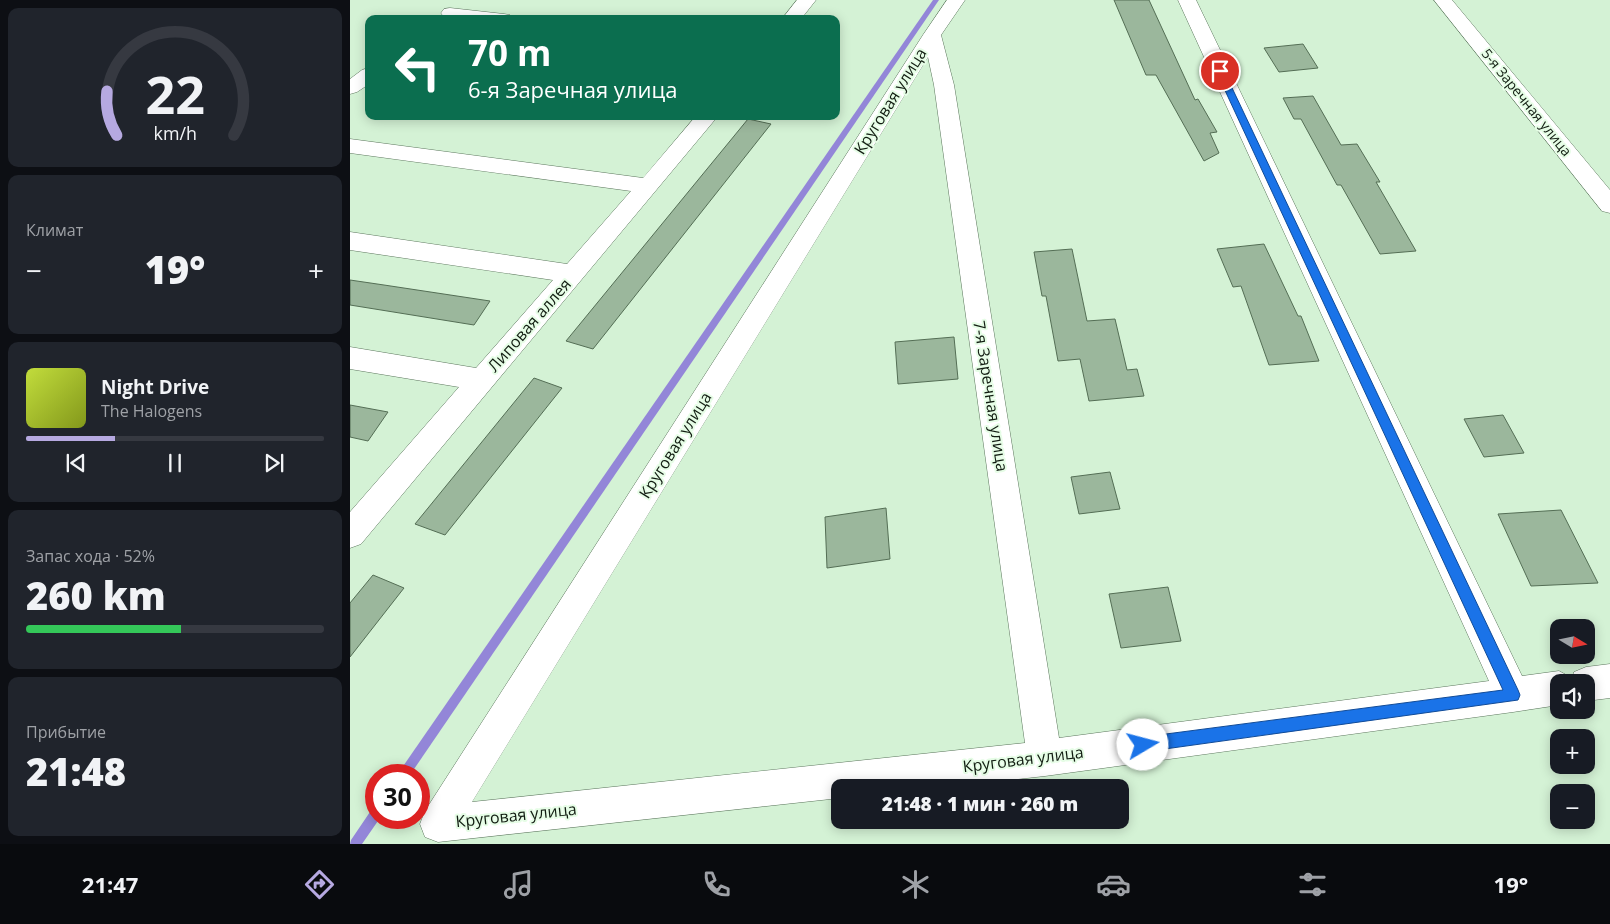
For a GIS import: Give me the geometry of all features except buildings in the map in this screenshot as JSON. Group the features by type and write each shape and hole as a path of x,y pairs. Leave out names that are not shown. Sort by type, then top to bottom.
{"street":[{"path":"447,15 468,0"},
{"path":"794,15 807,0"},
{"name":"Круговая улица","path":"956,0 932,35 438,824 1045,758 1550,689"},
{"path":"1187,0 1513,695"},
{"name":"5-я Заречная улица","path":"1443,0 1610,205"},
{"name":"7-я Заречная улица","path":"932,35 944,85 1045,758"},
{"path":"350,88 365,77"},
{"name":"Липовая аллея","path":"350,534 361,507 482,380 705,120"},
{"path":"350,146 648,186"},
{"path":"350,241 573,274"},
{"path":"350,358 482,380"},
{"path":"1595,683 1610,681"}],"waterway":[{"path":"411,764 936,0"},
{"path":"355,844 365,829"}],"route":[{"path":"1143,745 1513,695 1220,71"}]}
